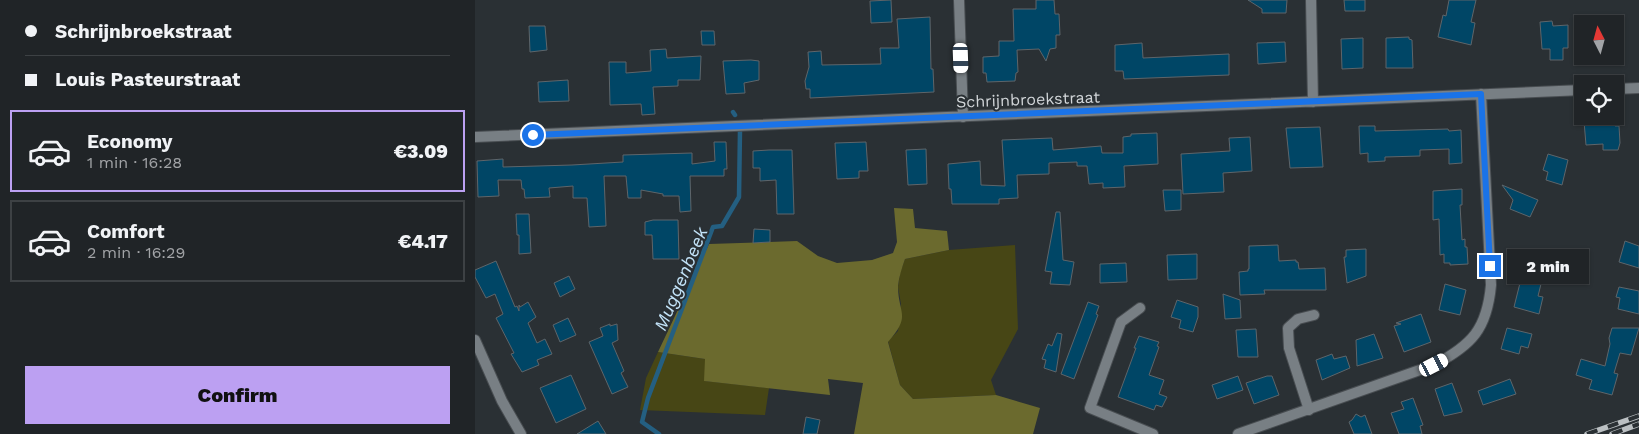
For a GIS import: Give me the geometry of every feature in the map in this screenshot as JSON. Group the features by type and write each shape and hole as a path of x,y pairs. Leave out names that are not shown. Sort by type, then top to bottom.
{"street":[{"path":"959,0 963,117"},
{"path":"1311,0 1313,102"},
{"path":"1624,89 1639,88"},
{"name":"Schrijnbroekstraat","path":"475,137 1574,90"},
{"path":"1238,434 1434,365 1452,356 1463,347 1481,326 1489,307 1491,285 1481,94"},
{"path":"1140,308 1121,322 1090,408 1153,434"},
{"path":"1309,410 1289,348 1288,328 1298,319 1314,315"},
{"path":"475,340 502,401 521,434"}],"shaded area":[{"path":"894,208 913,209 915,228 947,231 949,250 905,259 898,286 902,320 900,326 888,342 900,385 913,399 996,395 1040,408 1033,434 854,434 863,383 828,379 830,395 704,381 705,359 658,352 709,244 797,241 818,256 837,263 872,260 893,253 897,242"},
{"path":"1015,245 1018,329 991,380 996,395 913,399 900,385 888,341 898,331 901,304 898,287 905,259 949,250"},
{"path":"658,352 705,359 705,381 769,388 765,415 640,410 646,378"}],"building":[{"path":"891,0 892,22 871,23 870,1"},
{"path":"1036,0 1054,0 1055,14 1059,14 1060,35 1056,35 1056,48 1050,49 1046,61 1039,49 1017,50 1018,72 1016,73 1015,81 987,82 986,73 983,73 983,57 999,56 999,41 1014,41 1013,9 1036,9"},
{"path":"1248,0 1287,0 1286,13 1262,13 1262,9"},
{"path":"1344,0 1365,0 1365,11 1345,11"},
{"path":"1449,0 1476,0 1471,22 1475,23 1471,45 1438,37 1443,15 1446,16"},
{"path":"930,17 931,69 933,69 934,92 810,98 810,89 806,89 805,81 809,67 808,52 821,51 822,65 881,64 880,48 899,48 897,19"},
{"path":"1552,21 1553,26 1568,25 1568,48 1563,48 1563,60 1550,60 1550,49 1542,49 1540,22"},
{"path":"529,26 545,26 547,50 530,52"},
{"path":"701,31 714,31 715,45 702,45"},
{"path":"1409,37 1412,40 1413,68 1386,68 1386,38"},
{"path":"1363,38 1363,68 1342,69 1341,39"},
{"path":"1285,42 1286,62 1258,64 1257,43"},
{"path":"1142,43 1143,58 1229,54 1229,75 1124,79 1123,71 1115,71 1115,45"},
{"path":"666,49 667,58 701,56 700,80 678,80 678,86 653,87 655,114 642,115 641,104 610,105 609,62 626,62 626,73 651,71 650,50"},
{"path":"723,61 759,61 759,80 744,83 745,93 726,94"},
{"path":"568,80 569,101 539,102 538,82"},
{"path":"1584,125 1619,126 1620,143 1618,150 1603,150 1603,144 1586,145"},
{"path":"1359,126 1375,126 1375,131 1461,130 1462,163 1449,164 1449,149 1420,150 1420,156 1385,157 1385,161 1368,162 1368,153 1360,154"},
{"path":"1320,127 1323,167 1290,168 1286,128"},
{"path":"1157,133 1158,164 1124,166 1125,187 1103,188 1103,183 1089,184 1087,166 1077,166 1077,162 1049,163 1049,174 1017,175 1018,198 999,199 999,204 952,204 948,164 980,161 981,185 1005,186 1002,140 1052,138 1053,150 1101,146 1102,153 1123,153 1123,137 1131,136 1131,134"},
{"path":"1250,137 1252,171 1223,173 1224,192 1183,194 1181,154 1230,151 1229,138"},
{"path":"714,142 726,142 727,169 724,169 724,176 690,176 691,211 680,212 679,196 663,196 663,194 641,190 641,198 628,198 626,176 604,176 606,226 589,227 587,198 573,198 573,186 549,188 550,197 525,198 521,180 498,180 499,196 478,197 477,161 503,159 503,167 572,165 623,162 623,155 692,153 692,164 715,161"},
{"path":"866,142 868,171 859,171 859,178 837,179 835,143"},
{"path":"926,149 927,184 908,185 906,150"},
{"path":"792,150 794,214 777,214 776,180 760,181 760,168 753,168 753,151"},
{"path":"1548,154 1568,160 1562,185 1546,180 1548,172 1543,170"},
{"path":"1502,185 1538,200 1530,217 1510,209 1513,200"},
{"path":"1462,189 1462,205 1460,205 1462,240 1465,239 1468,264 1450,265 1450,263 1444,263 1444,254 1440,255 1439,219 1433,220 1433,191"},
{"path":"1163,190 1181,190 1181,210 1165,211"},
{"path":"1056,212 1060,212 1063,260 1074,262 1070,285 1050,284 1052,272 1045,271"},
{"path":"516,214 529,214 531,253 519,254"},
{"path":"653,220 678,220 679,259 653,259 652,235 645,235 645,222"},
{"path":"754,229 770,230 770,242 753,243"},
{"path":"1625,241 1639,246 1639,268 1619,262"},
{"path":"1278,245 1279,261 1296,260 1299,269 1325,268 1326,290 1264,290 1265,294 1240,295 1239,272 1248,271 1249,269 1249,246"},
{"path":"1366,249 1366,276 1347,283 1344,257 1346,257 1346,250"},
{"path":"1197,254 1197,279 1168,280 1167,255"},
{"path":"496,261 515,307 517,306 519,311 519,305 520,307 528,302 536,317 528,323 537,343 545,339 552,354 537,360 539,365 522,372 511,354 514,353 496,318 503,314 495,294 486,298 475,277 475,270"},
{"path":"1126,263 1127,282 1100,283 1100,264"},
{"path":"1525,263 1545,268 1538,296 1543,297 1539,314 1514,307"},
{"path":"569,276 575,289 560,297 554,283"},
{"path":"1445,284 1466,290 1460,315 1439,310"},
{"path":"1619,287 1639,291 1639,314 1618,309 1620,298 1616,297"},
{"path":"1223,294 1240,300 1241,318 1225,319"},
{"path":"1177,300 1198,307 1198,317 1193,332 1179,328 1181,320 1171,317"},
{"path":"1088,302 1099,306 1096,314 1098,315 1074,379 1061,374"},
{"path":"1421,314 1431,342 1404,352 1394,326 1401,324 1396,323"},
{"path":"568,318 576,335 560,342 553,325"},
{"path":"610,324 610,326 617,324 618,340 612,343 624,371 621,373 628,387 612,394 589,342 603,336 600,328"},
{"path":"1507,328 1532,334 1528,348 1521,346 1519,354 1501,349"},
{"path":"1612,328 1639,328 1631,355 1620,353 1614,373 1618,374 1612,395 1589,389 1592,380 1576,375 1581,359 1605,366"},
{"path":"1256,329 1258,357 1238,357 1236,330"},
{"path":"1057,333 1062,334 1056,372 1044,368 1046,360 1042,359 1048,344 1052,346"},
{"path":"1374,334 1383,358 1357,366 1356,340"},
{"path":"1139,336 1159,342 1149,375 1164,380 1159,394 1167,397 1162,407 1156,405 1154,410 1118,397"},
{"path":"1332,354 1334,359 1346,356 1350,368 1322,380 1316,360"},
{"path":"571,375 586,409 556,423 540,388"},
{"path":"1238,376 1243,390 1217,399 1212,385"},
{"path":"1272,376 1279,395 1254,404 1246,383"},
{"path":"1510,379 1516,394 1483,405 1478,391"},
{"path":"1452,383 1462,412 1444,416 1435,389"},
{"path":"1413,398 1423,425 1420,426 1422,434 1399,434 1391,413 1404,409 1401,402"},
{"path":"1356,414 1361,417 1365,415 1372,434 1354,434 1349,422"},
{"path":"806,417 820,420 817,434 803,434"},
{"path":"598,421 606,434 577,434"}],"waterway":[{"name":"Muggenbeek","path":"659,434 642,422 648,398 713,227 722,226 739,197 740,130"}],"railway":[{"path":"1587,434 1639,416"},
{"path":"1612,434 1639,424"}],"route":[{"path":"533,135 1481,94 1490,266"}]}
